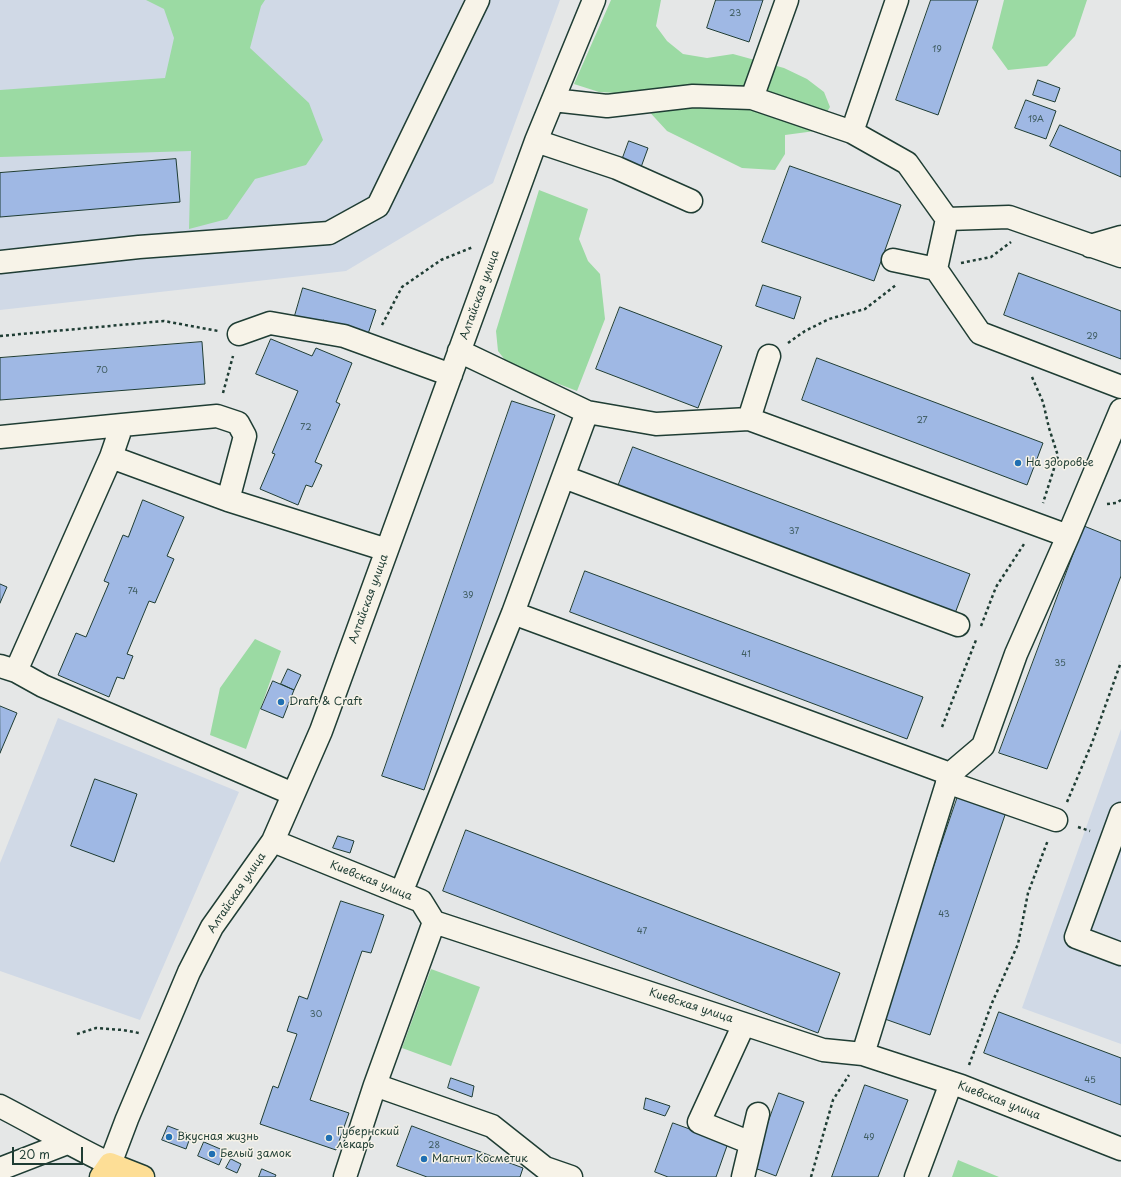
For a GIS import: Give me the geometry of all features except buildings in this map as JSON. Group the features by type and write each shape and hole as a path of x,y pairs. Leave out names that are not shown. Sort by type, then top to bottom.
{"main road":[{"path":"106,1170 143,1177"}],"street":[{"path":"0,262 139,247 329,232 378,206 478,0"},
{"name":"Алтайская улица","path":"106,1170 189,972 212,927 273,841 321,731 536,141 594,0"},
{"path":"752,98 787,0"},
{"path":"852,132 897,0"},
{"path":"553,100 607,106 692,96 752,98 852,132 907,162 947,219 936,269"},
{"path":"536,141 617,168 691,201"},
{"path":"947,219 1009,217 1121,256"},
{"path":"1090,246 1121,237"},
{"path":"893,260 936,269 980,332 1121,387"},
{"path":"239,334 270,322 344,336 451,375"},
{"path":"460,351 587,412 656,424 749,419 1068,536"},
{"path":"749,419 769,356"},
{"path":"863,1054 949,778 983,746 1016,654 1121,410"},
{"path":"401,893 513,613 587,412"},
{"path":"0,437 217,416 238,423 245,436 228,500"},
{"path":"122,425 111,458 8,668 42,686 293,794"},
{"path":"111,458 228,500 387,550"},
{"path":"564,477 958,625"},
{"path":"513,613 1057,820"},
{"path":"1121,814 1076,937 1121,954"},
{"name":"Киевская улица","path":"273,841 421,901 434,922 823,1050 863,1054 956,1084 1121,1149"},
{"path":"345,1177 375,1084 434,922"},
{"path":"744,1024 699,1122 751,1144"},
{"path":"375,1084 492,1126 545,1168 571,1177"},
{"path":"916,1177 956,1084"},
{"path":"0,1106 68,1143 106,1170"},
{"path":"743,1177 758,1114"},
{"path":"0,1169 68,1143"}],"path":[{"path":"936,269 991,257 1034,225"},
{"path":"371,346 402,287 442,260 502,234"},
{"path":"769,356 805,331 829,319 865,309 902,281"},
{"path":"0,336 164,321 239,334 217,416"},
{"path":"956,1084 1018,944 1028,893 1057,820 1092,743 1121,662"},
{"path":"1057,820 1111,838"},
{"path":"78,1034 96,1028 123,1030 162,1038"},
{"path":"811,1177 833,1100 863,1054"}],"shaded area":[{"path":"0,0 560,0 493,183 346,271 0,310"},
{"path":"58,718 239,792 140,1020 0,971 0,863"},
{"path":"1121,729 1121,1044 1022,1008"}],"green space":[{"path":"146,0 265,0 261,6 250,48 309,103 323,140 306,165 255,179 227,219 189,229 191,151 0,157 0,90 165,78 174,38 164,9"},
{"path":"611,0 661,0 656,26 667,41 683,54 707,58 733,54 784,68 807,79 824,92 830,107 815,131 785,135 785,154 775,170 742,168 667,131 633,94 599,92 574,84"},
{"path":"1004,0 1087,0 1075,36 1047,66 1008,70 992,48"},
{"path":"539,190 588,209 579,239 588,261 600,274 605,319 577,391 509,365 498,351 496,331"},
{"path":"255,639 281,651 246,749 210,735 220,688"},
{"path":"431,969 480,987 451,1066 402,1048"},
{"path":"958,1160 999,1177 952,1177"}],"place":[{"name":"На здоровье","path":"1018,463"},
{"name":"Draft & Craft","path":"281,702"},
{"name":"Вкусная жизнь","path":"169,1137"},
{"name":"Губернский лекарь","path":"329,1138"},
{"name":"Белый замок","path":"212,1154"},
{"name":"Магнит Косметик","path":"424,1159"}]}
